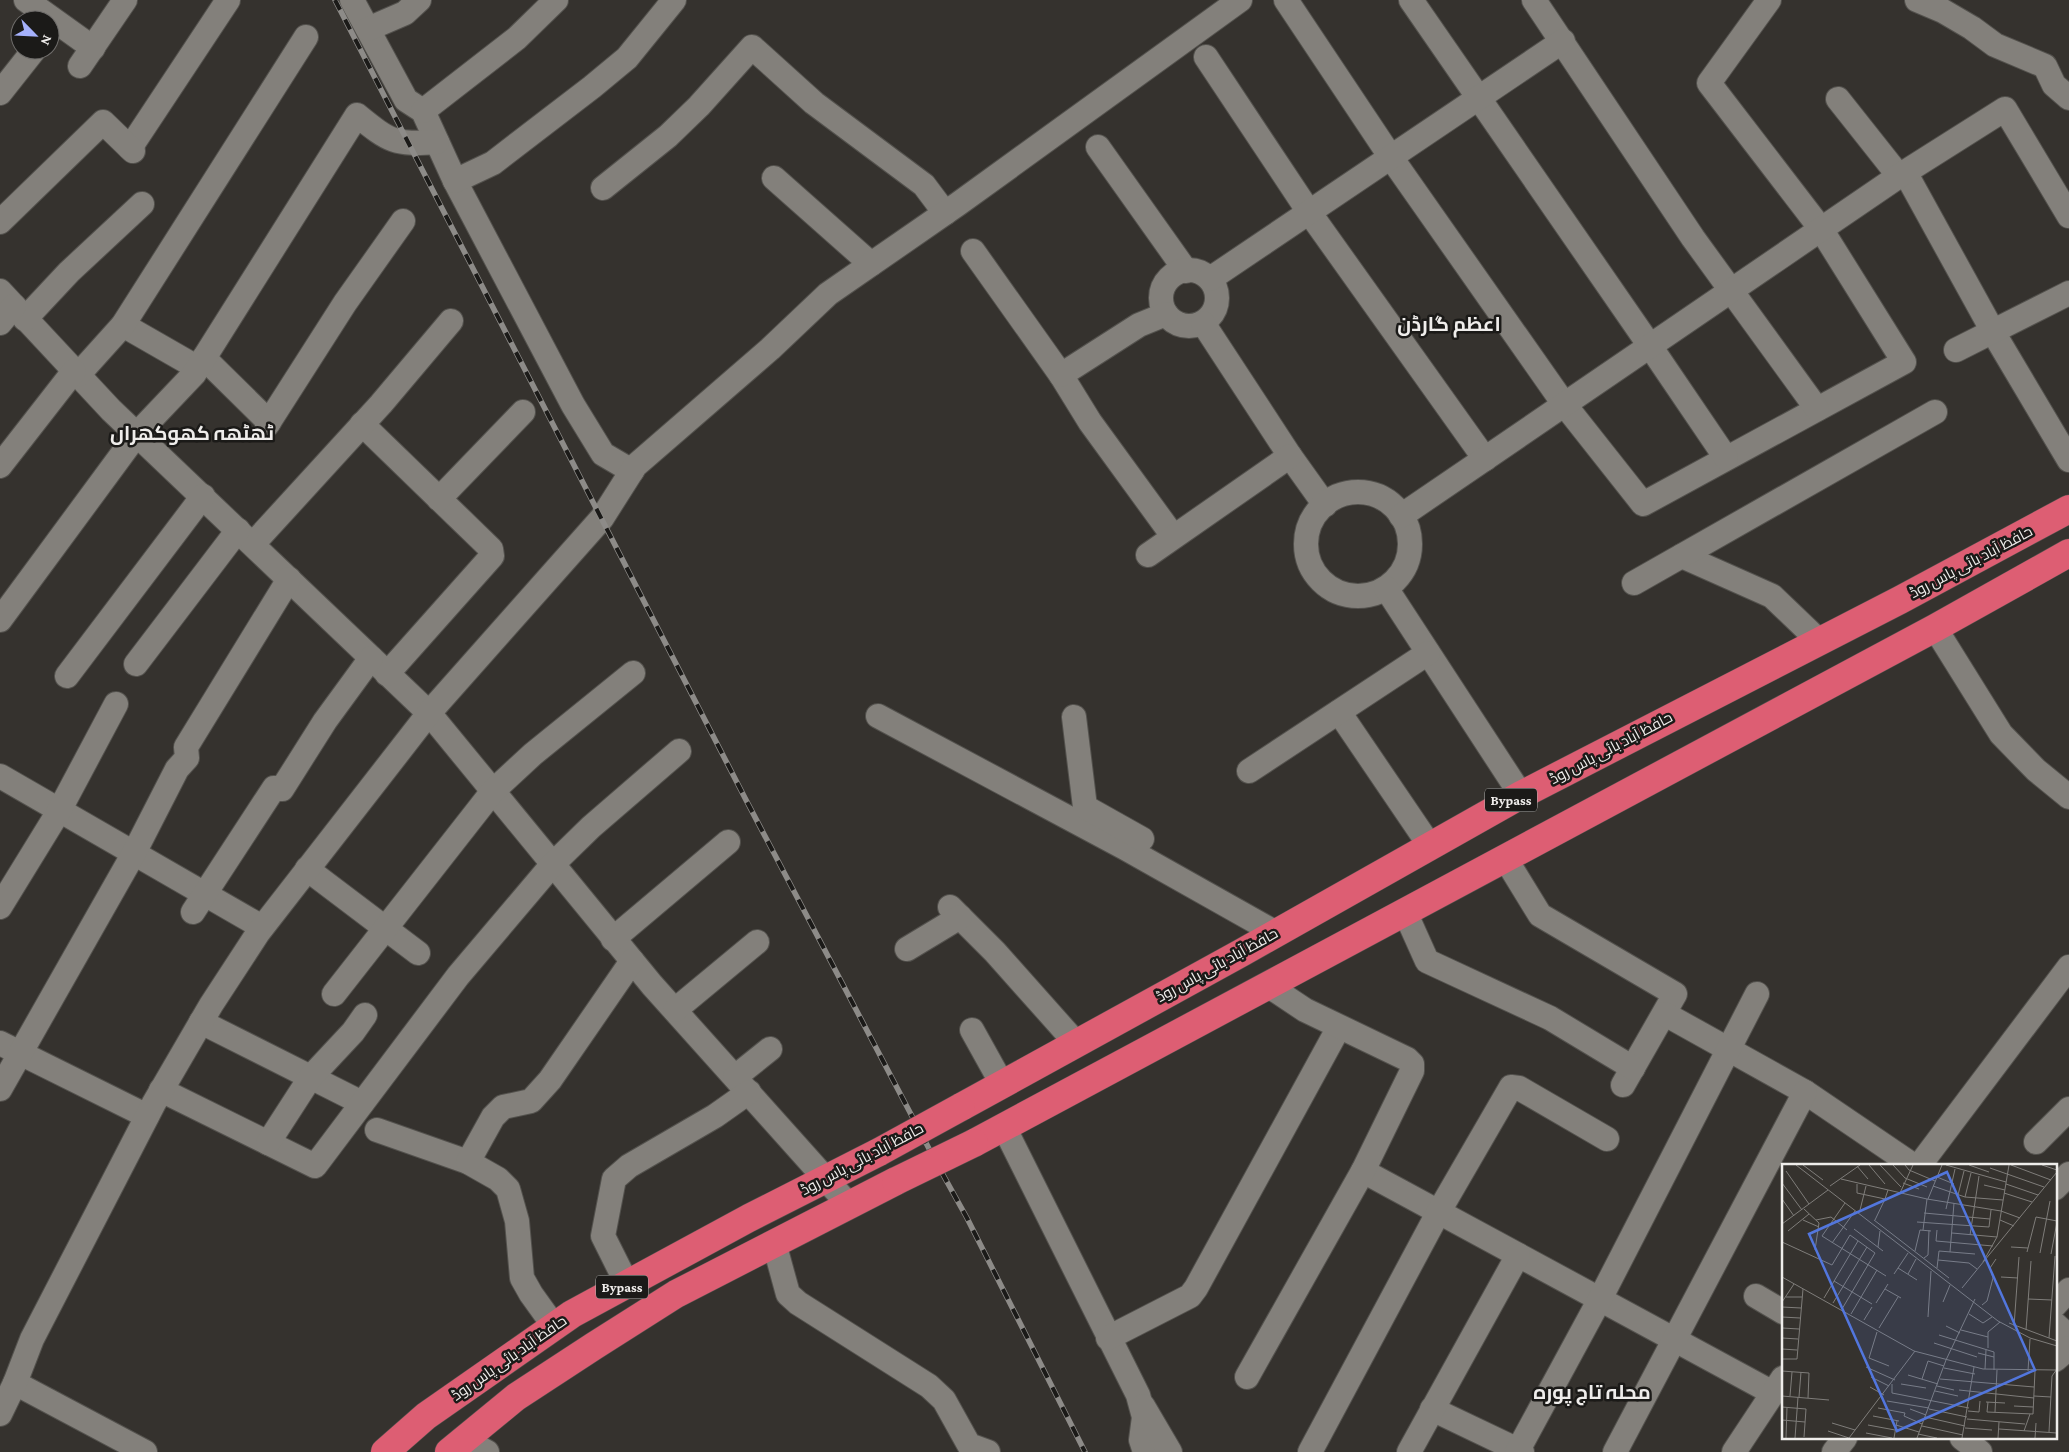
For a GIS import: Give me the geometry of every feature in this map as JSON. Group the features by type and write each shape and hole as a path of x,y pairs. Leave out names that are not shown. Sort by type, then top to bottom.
{"highway":[{"name":"حافظ آباد بائی پاس روڈ","path":"385,1452 426,1416 572,1314 879,1152 1521,795 1900,600 2069,509"},
{"name":"Bypass","path":"456,1446 516,1397 676,1294 896,1181 1004,1129 1935,628 2069,553"}],"street":[{"path":"26,0 36,10"},
{"path":"60,33 86,57 125,0"},
{"path":"0,222 103,122 132,150 228,0"},
{"path":"352,0 406,100 423,111 455,182 573,405 603,454 632,471"},
{"path":"368,29 405,13 419,0"},
{"path":"423,111 516,38 556,0"},
{"path":"455,182 493,163 627,58 674,0"},
{"path":"0,1414 15,1383 32,1339 147,1116 202,1022 262,927 429,714 602,518 632,471 770,349 828,294 945,213 1240,0"},
{"path":"1286,0 1390,156 1564,404 1643,504 1904,362 1821,229 1709,83 1769,0"},
{"path":"1411,0 1726,458"},
{"path":"1534,0 1693,238 1817,409"},
{"path":"1917,0 1943,11 1972,28 1995,45 2044,66 2054,85 2069,98"},
{"path":"0,466 76,373 123,325 306,37"},
{"path":"1210,279 1563,41"},
{"path":"603,188 668,136 752,47 814,102 924,186 945,213"},
{"path":"1206,57 1309,212 1485,459"},
{"path":"0,93 26,60"},
{"path":"1838,99 1902,174 2069,460"},
{"path":"1402,516 1902,174 2005,109 2069,216"},
{"path":"0,620 136,434 194,374 357,115 375,130 394,142 409,144 437,142"},
{"path":"1098,147 1186,271"},
{"path":"774,178 871,264"},
{"path":"142,204 69,272 10,310 136,434 429,714 613,939 849,1205"},
{"path":"123,325 201,363 268,423 345,303 403,221"},
{"path":"973,251 1061,376 1090,422 1173,536"},
{"path":"1186,271 1194,271 1210,279 1217,294 1217,303 1210,318 1203,323 1185,326 1177,324 1166,314 1162,303 1165,286 1170,278 1186,271"},
{"path":"1956,350 2069,293"},
{"path":"1061,376 1139,325 1166,314"},
{"path":"136,664 245,537 362,424 452,321"},
{"path":"1203,323 1290,456 1325,504"},
{"path":"438,499 523,412"},
{"path":"1634,583 1935,412"},
{"path":"199,903 274,788 282,789 325,721 492,556 491,549 362,424"},
{"path":"1148,554 1290,456"},
{"path":"1348,493 1368,494 1387,501 1402,516 1409,535 1409,555 1401,574 1386,588 1367,596 1347,595 1329,588 1314,573 1307,554 1307,534 1315,515 1325,504 1338,496 1348,493"},
{"path":"67,676 203,496"},
{"path":"1682,556 1772,596 1819,641"},
{"path":"0,1089 10,1048 134,853 177,769 187,758 186,747 289,579"},
{"path":"1386,588 1521,795"},
{"path":"1935,628 2001,734 2036,770 2069,797"},
{"path":"1249,771 1428,653"},
{"path":"334,994 493,790 533,754 633,673"},
{"path":"0,907 59,811 116,704"},
{"path":"1339,712 1430,846"},
{"path":"878,716 1125,848 1284,928"},
{"path":"1074,718 1085,807 1284,928"},
{"path":"162,1090 314,1166 458,976 552,865 591,827 679,751"},
{"path":"0,776 176,876 199,903 262,927"},
{"path":"613,939 728,842"},
{"path":"1405,912 1427,961 1550,1018 1628,1076 1675,994 1540,915 1505,858"},
{"path":"307,869 418,953"},
{"path":"907,949 955,912 995,952 1076,1043"},
{"path":"675,1010 757,942"},
{"path":"468,1162 493,1117 503,1107 531,1101 550,1080 632,961"},
{"path":"1921,1164 2069,967"},
{"path":"1247,1377 1363,1171 1412,1071 1412,1064 1304,1010 1269,986"},
{"path":"1432,1409 1519,1451 1600,1300 1757,994"},
{"path":"1665,1014 1805,1092 1911,1164"},
{"path":"268,1143 310,1078 366,1016"},
{"path":"202,1022 362,1103"},
{"path":"1108,1338 1190,1296 1196,1288 1339,1026"},
{"path":"972,1030 1002,1084"},
{"path":"10,1048 147,1116"},
{"path":"627,1284 603,1236 614,1178 629,1166 714,1116 742,1085 770,1049"},
{"path":"1310,1452 1438,1212 1511,1087 1519,1088 1607,1139"},
{"path":"1615,1452 1805,1092"},
{"path":"2036,1142 2069,1109"},
{"path":"1004,1129 1108,1338 1170,1452"},
{"path":"377,1130 468,1162 498,1180 508,1189 517,1220 522,1278 554,1326"},
{"path":"1363,1171 1674,1340 1778,1386 1734,1452"},
{"path":"2056,1187 2069,1174"},
{"path":"774,1243 788,1294 798,1303 929,1386 944,1400 969,1444 988,1452"},
{"path":"1409,1452 1518,1255"},
{"path":"2056,1303 2069,1290"},
{"path":"1756,1296 1782,1311"},
{"path":"2056,1325 2069,1337"},
{"path":"2056,1359 2069,1348"},
{"path":"15,1383 145,1452"},
{"path":"1138,1395 1144,1418 1142,1440 1145,1452"},
{"path":"1834,1452 1843,1440"},
{"path":"1948,1452 1959,1440"},
{"path":"1964,1440 1980,1452"},
{"path":"456,1446 487,1452"}],"railway":[{"path":"335,0 745,798 967,1218 1085,1452"}],"district":[{"name":"اعظم گارڈن","path":"1449,324"},
{"name":"ٹھٹھہ کھوکھراں","path":"192,433"},
{"name":"محلہ تاج پورہ","path":"1592,1392"}]}
